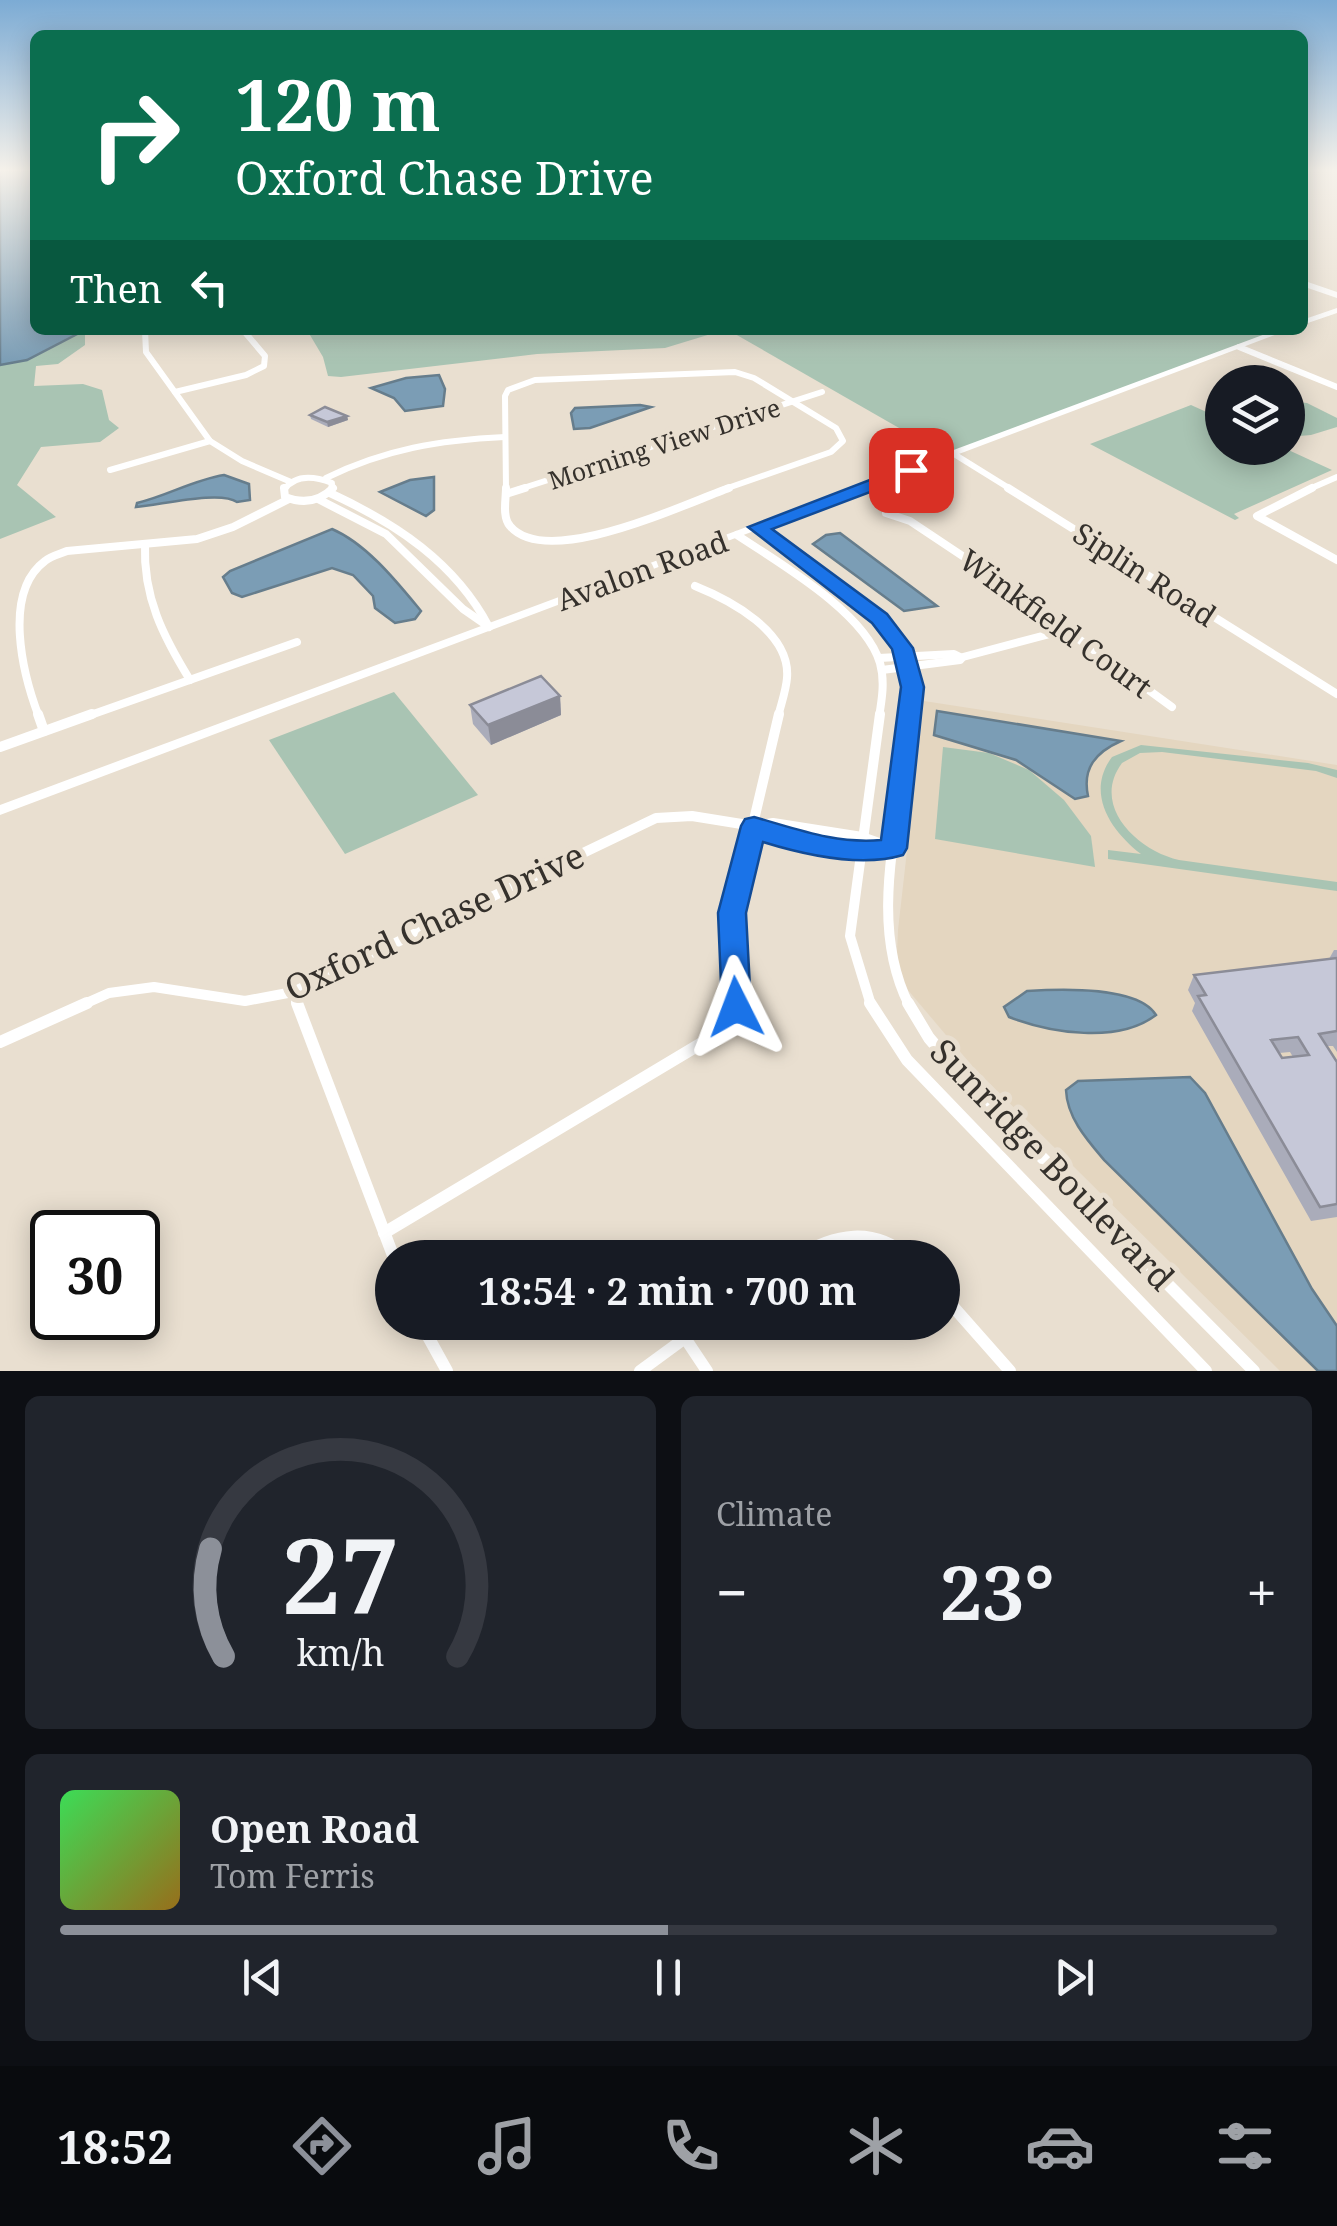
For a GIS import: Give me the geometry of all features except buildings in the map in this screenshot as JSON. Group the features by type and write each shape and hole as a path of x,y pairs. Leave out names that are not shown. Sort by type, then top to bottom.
{"highway":[{"path":"1308,276 1337,286"},
{"path":"1308,285 1337,295"}],"main road":[{"path":"1308,321 1337,310"},
{"name":"Avalon Road","path":"0,810 1271,335"}],"street":[{"path":"145,335 146,352 210,441 242,461 290,482 326,478 367,456 397,446 505,437"},
{"path":"175,392 246,375 264,366 265,356 247,335"},
{"path":"1239,347 1337,387"},
{"path":"736,372 754,378 842,435 840,446 585,539 552,543 522,536 506,519 505,437 505,396 516,385 536,380 736,372"},
{"name":"Morning View Drive","path":"506,494 822,392"},
{"path":"110,470 210,441"},
{"name":"Siplin Road","path":"954,454 1337,694"},
{"path":"1337,477 1257,516 1337,560"},
{"path":"318,499 330,492 332,483 326,478"},
{"path":"289,499 283,492 290,482"},
{"path":"330,492 394,524 428,552 482,610 489,627"},
{"path":"27,563 65,551 220,532 289,499 318,499 363,519 412,557 466,615 489,627"},
{"name":"Winkfield Court","path":"886,514 911,522 1172,708"},
{"path":"758,527 868,607 890,629 908,664"},
{"path":"737,535 849,618 880,664 940,665 1065,630"},
{"path":"146,544 143,574 148,600 157,626 190,680"},
{"path":"412,557 428,552"},
{"path":"384,1233 726,1028 736,1007 738,984 732,913 788,675 786,654 772,637 719,594 696,586"},
{"path":"8,612 13,652 44,732"},
{"path":"0,747 296,642"},
{"name":"Sunridge Boulevard","path":"880,664 882,700 850,936 862,985 884,1028 927,1082 1206,1371"},
{"name":"Sunridge Boulevard","path":"908,664 912,698 887,938 900,986 919,1023 974,1087 1254,1371"},
{"name":"Oxford Chase Drive","path":"0,1042 108,993 154,987 245,1002 293,992 656,818 692,816 754,826 774,823 812,829 861,844"},
{"name":"Oxford Chase Drive","path":"754,826 772,836 809,842 894,848"},
{"path":"809,842 812,829"},
{"path":"293,992 387,1240"},
{"path":"823,1240 848,1234 880,1240"},
{"path":"960,1314 1010,1371"},
{"path":"430,1340 447,1371"},
{"path":"640,1371 682,1340"},
{"path":"686,1340 707,1371"}],"shaded area":[{"path":"924,701 1337,765 1337,1371 1280,1371 973,1067 896,976"}],"green space":[{"path":"75,335 85,335 85,345 58,364 36,366 34,386 83,384 102,390 109,420 119,428 100,442 41,447 17,485 56,517 0,539 0,365 27,360"},
{"path":"310,335 708,335 665,348 537,354 341,377 328,376 323,357"},
{"path":"737,335 1271,335 948,456"},
{"path":"1305,403 1337,418 1337,427 1305,436"},
{"path":"1191,405 1205,411 1205,465 1305,465 1305,458 1332,470 1234,514 1239,518 1235,520 1090,444"},
{"path":"394,692 478,795 345,854 269,740"},
{"path":"1141,745 1308,763 1337,770 1337,778 1316,771 1162,752 1140,753 1122,763 1112,795 1123,824 1163,855 1337,882 1337,891 1108,859 1108,850 1141,854 1112,823 1101,797 1101,784 1112,757"},
{"path":"943,747 989,753 1029,770 1064,800 1091,836 1095,867 935,839"}],"water":[{"path":"0,235 30,235 30,335 75,335 27,360 0,365"},
{"path":"439,375 445,389 443,406 405,411 394,398 371,388 406,378"},
{"path":"651,407 590,428 574,429 571,413 575,408"},
{"path":"224,475 249,484 250,500 237,502 218,497 136,507 137,503"},
{"path":"434,477 434,510 426,516 380,492 410,480"},
{"path":"332,529 357,544 392,576 421,611 415,619 395,623 375,608 373,596 353,575 332,568 242,597 232,593 223,577"},
{"path":"840,533 937,606 904,611 813,544 826,535"},
{"path":"937,711 1121,741 1093,762 1087,777 1088,796 1075,799 1016,760 934,735"},
{"path":"1027,991 1116,994 1147,1006 1156,1015 1123,1030 1104,1033 1044,1028 1009,1017 1004,1007"},
{"path":"1190,1077 1205,1093 1312,1289 1337,1326 1337,1371 1318,1371 1105,1161 1080,1128 1067,1100 1066,1090 1078,1081"}],"route":[{"path":"736,1007 732,913 754,826 772,836 860,852 894,848 913,687 902,648 880,618 758,527 911,470"}]}
